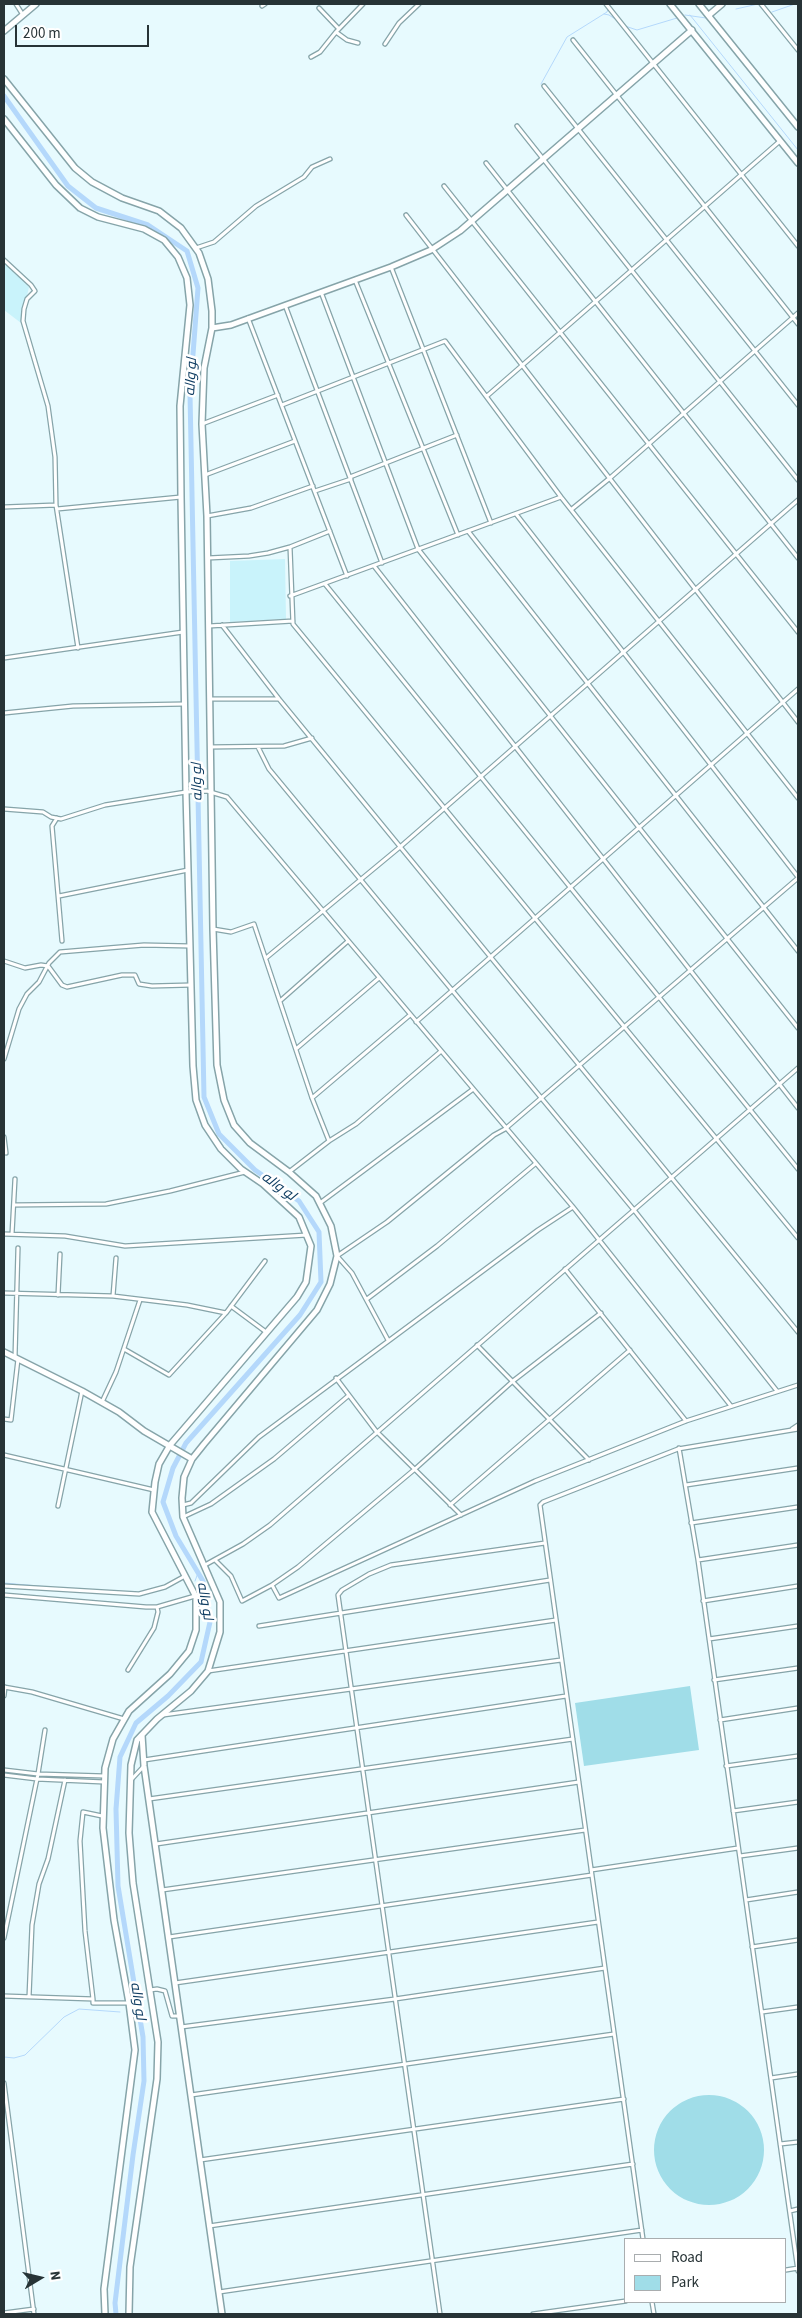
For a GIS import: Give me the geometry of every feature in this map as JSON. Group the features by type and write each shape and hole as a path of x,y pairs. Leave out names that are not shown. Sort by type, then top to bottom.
{"street":[{"path":"16,4 23,15"},
{"path":"4,31 36,4"},
{"path":"311,57 320,52 337,30 363,4"},
{"path":"385,44 399,23 418,4"},
{"path":"606,4 798,246"},
{"path":"670,4 798,163"},
{"path":"699,4 798,126"},
{"path":"709,16 722,4"},
{"path":"761,4 798,50"},
{"path":"319,8 347,40 358,43"},
{"path":"212,328 230,325 391,267 432,250 460,231 692,30"},
{"path":"573,40 798,324"},
{"path":"4,79 75,168 107,191 160,211 181,228 196,248 208,280 212,328 204,368 202,424 208,558 209,792 217,1065 226,1107 234,1125 242,1135 309,1189 320,1203 331,1226 337,1256 330,1284 317,1310 191,1458 184,1477 183,1517 220,1602 220,1632 208,1671 191,1691 162,1715 137,1740 131,1765 128,1833 158,2042 157,2079 130,2267 129,2314"},
{"path":"544,86 798,405"},
{"path":"4,119 56,185 80,208 98,217 144,229 164,240 178,256 187,278 190,305 180,406 184,704 188,792 191,985 196,1100 205,1125 221,1149 245,1172 264,1184 299,1217 311,1246 306,1282 297,1297 172,1446 160,1464 154,1490 152,1512 195,1596 196,1630 189,1650 170,1674 129,1712 113,1739 104,1779 102,1816 114,1920 129,2003 135,2050 104,2289 106,2314"},
{"path":"517,126 798,480"},
{"path":"487,396 780,141"},
{"path":"196,248 214,242 256,206 304,177 312,167 330,158"},
{"path":"486,163 798,558"},
{"path":"444,186 470,222 798,632"},
{"path":"406,214 798,722"},
{"path":"4,260 31,285 34,291 27,299 24,309 26,329 48,406 55,457 56,507 78,648"},
{"path":"391,267 491,523"},
{"path":"355,280 458,535"},
{"path":"321,292 418,550 798,1028"},
{"path":"284,305 382,563"},
{"path":"572,509 798,313"},
{"path":"248,318 347,576"},
{"path":"282,405 445,341 561,497 798,798"},
{"path":"202,424 278,395"},
{"path":"315,491 457,435"},
{"path":"205,475 296,441"},
{"path":"207,516 251,508 312,486"},
{"path":"4,507 56,507 181,497"},
{"path":"290,596 561,497"},
{"path":"266,958 360,881 798,500"},
{"path":"337,1256 387,1222 494,1135 505,1129 581,1066 798,878 516,514"},
{"path":"208,558 249,556 290,547 330,531"},
{"path":"468,531 798,950"},
{"path":"290,547 290,596 293,624 798,1238"},
{"path":"374,566 798,1108"},
{"path":"325,584 798,1169"},
{"path":"209,626 293,621"},
{"path":"222,625 280,699 798,1332"},
{"path":"4,658 184,632"},
{"path":"416,1022 798,689"},
{"path":"210,699 280,699"},
{"path":"4,713 73,706 184,704"},
{"path":"210,747 284,746 312,738"},
{"path":"258,747 269,769 634,1210 777,1391"},
{"path":"4,809 44,812 61,819 112,804 188,792 209,792 227,797 325,911 440,1052 572,1207 731,1406"},
{"path":"57,818 52,826 62,940"},
{"path":"59,896 188,870"},
{"path":"213,929 231,932 254,924 312,1098 329,1141"},
{"path":"280,1001 348,941"},
{"path":"4,1060 19,1010 27,994 39,982 48,966 60,952 144,945 190,946"},
{"path":"4,961 25,968 41,965 48,966 62,985 68,986 122,974 135,975 140,984 152,986 191,985"},
{"path":"296,1050 379,978"},
{"path":"312,1098 410,1015"},
{"path":"289,1172 329,1141 356,1124 440,1052"},
{"path":"205,1565 216,1560 270,1525 376,1431 798,1068"},
{"path":"320,1203 472,1090"},
{"path":"4,1137 6,1153"},
{"path":"367,1299 437,1246 535,1164"},
{"path":"14,1205 106,1204 179,1189 245,1172"},
{"path":"12,1234 15,1179"},
{"path":"182,1505 191,1503 259,1437 336,1378 572,1207"},
{"path":"4,1234 65,1236 125,1246 307,1235"},
{"path":"4,1419 11,1420 17,1358 18,1248"},
{"path":"58,1295 60,1254"},
{"path":"337,1256 352,1273 388,1340"},
{"path":"113,1296 116,1258"},
{"path":"124,1348 169,1375 226,1312 265,1260"},
{"path":"565,1269 686,1421"},
{"path":"4,1293 113,1296 226,1312"},
{"path":"101,1402 116,1372 140,1300"},
{"path":"231,1306 266,1332"},
{"path":"216,1560 231,1576 242,1600 272,1585 298,1567 415,1469 513,1381 601,1313"},
{"path":"477,1345 590,1460"},
{"path":"450,1505 630,1350"},
{"path":"4,1352 82,1391 144,1431 191,1458"},
{"path":"336,1378 376,1431 461,1516"},
{"path":"272,1585 279,1598 535,1481 686,1421 798,1385"},
{"path":"58,1506 82,1391"},
{"path":"183,1517 211,1504 274,1459 348,1396"},
{"path":"789,1430 798,1425"},
{"path":"644,2238 540,1505 543,1502 679,1448 798,1429"},
{"path":"679,1448 704,1601 798,2269"},
{"path":"4,1455 154,1490"},
{"path":"686,1485 798,1468"},
{"path":"692,1523 798,1507"},
{"path":"440,2314 338,1595 342,1590 380,1568 391,1565 545,1543"},
{"path":"698,1560 798,1545"},
{"path":"4,1586 139,1594 165,1587 186,1576"},
{"path":"259,1626 550,1580"},
{"path":"704,1601 798,1586"},
{"path":"4,1595 157,1607 195,1596"},
{"path":"128,1670 154,1628 158,1612 157,1607"},
{"path":"208,1671 556,1620"},
{"path":"709,1639 798,1626"},
{"path":"162,1715 561,1660"},
{"path":"714,1680 798,1668"},
{"path":"4,1696 4,1687 32,1692 125,1720"},
{"path":"131,1780 146,1762 566,1696"},
{"path":"720,1720 798,1708"},
{"path":"4,1938 38,1774 45,1730"},
{"path":"142,1735 149,1800 222,2314"},
{"path":"149,1800 572,1739"},
{"path":"726,1766 798,1756"},
{"path":"4,1770 104,1779"},
{"path":"4,1775 37,1779 104,1779"},
{"path":"29,1997 32,1925 38,1892 66,1780"},
{"path":"156,1844 579,1782"},
{"path":"733,1810 798,1802"},
{"path":"93,2000 85,1931 80,1841 83,1812 102,1816"},
{"path":"162,1890 585,1830"},
{"path":"591,1870 738,1848"},
{"path":"740,1856 798,1848"},
{"path":"169,1937 592,1875"},
{"path":"746,1900 798,1892"},
{"path":"175,1983 598,1922"},
{"path":"752,1947 798,1940"},
{"path":"181,2027 395,1999 605,1968"},
{"path":"150,1990 157,1989 165,1992 172,2016 180,2016"},
{"path":"4,1996 93,2000 94,2003 129,2003"},
{"path":"762,2012 798,2006"},
{"path":"191,2095 614,2034"},
{"path":"771,2078 798,2074"},
{"path":"4,2083 34,2314"},
{"path":"200,2160 624,2100"},
{"path":"780,2144 798,2142"},
{"path":"210,2226 633,2164"},
{"path":"790,2211 798,2209"},
{"path":"219,2292 642,2230"},
{"path":"533,2314 624,2301"},
{"path":"4,2313 34,2309"}],"shaded area":[{"path":"4,261 29,287 21,323 4,310"},
{"path":"285,559 286,619 230,622 230,561"}],"green space":[{"path":"690,1686 699,1750 584,1766 575,1703"},
{"path":"709,2095 730,2100 748,2111 759,2129 764,2150 759,2171 748,2189 730,2200 709,2205 688,2200 670,2189 659,2171 654,2150 659,2129 670,2111 688,2100"}],"waterway":[{"path":"758,4 767,14"},
{"path":"736,9 758,4"},
{"path":"772,12 795,4"},
{"path":"541,84 567,37 607,12 608,9"},
{"path":"604,14 618,21"},
{"path":"685,15 706,18"},
{"path":"690,15 798,150"},
{"path":"625,26 637,30 677,18"},
{"name":"لو واله","path":"4,96 68,186 96,208 148,225 187,251 198,288 190,394 204,1097 219,1134 255,1170 299,1201 319,1232 321,1282 300,1315 186,1443 173,1468 163,1502 176,1536 203,1581 210,1622 201,1662 168,1696 136,1723 120,1757 116,1809 118,1886 143,2037 144,2081 115,2303 116,2314"},
{"name":"لو واله","path":"195,1581 198,1573"},
{"path":"178,1582 184,1579"},
{"path":"4,1583 49,1587"},
{"path":"145,1594 156,1591"},
{"path":"4,2057 14,2058 25,2055 64,2017 79,2009 120,2012"}]}
